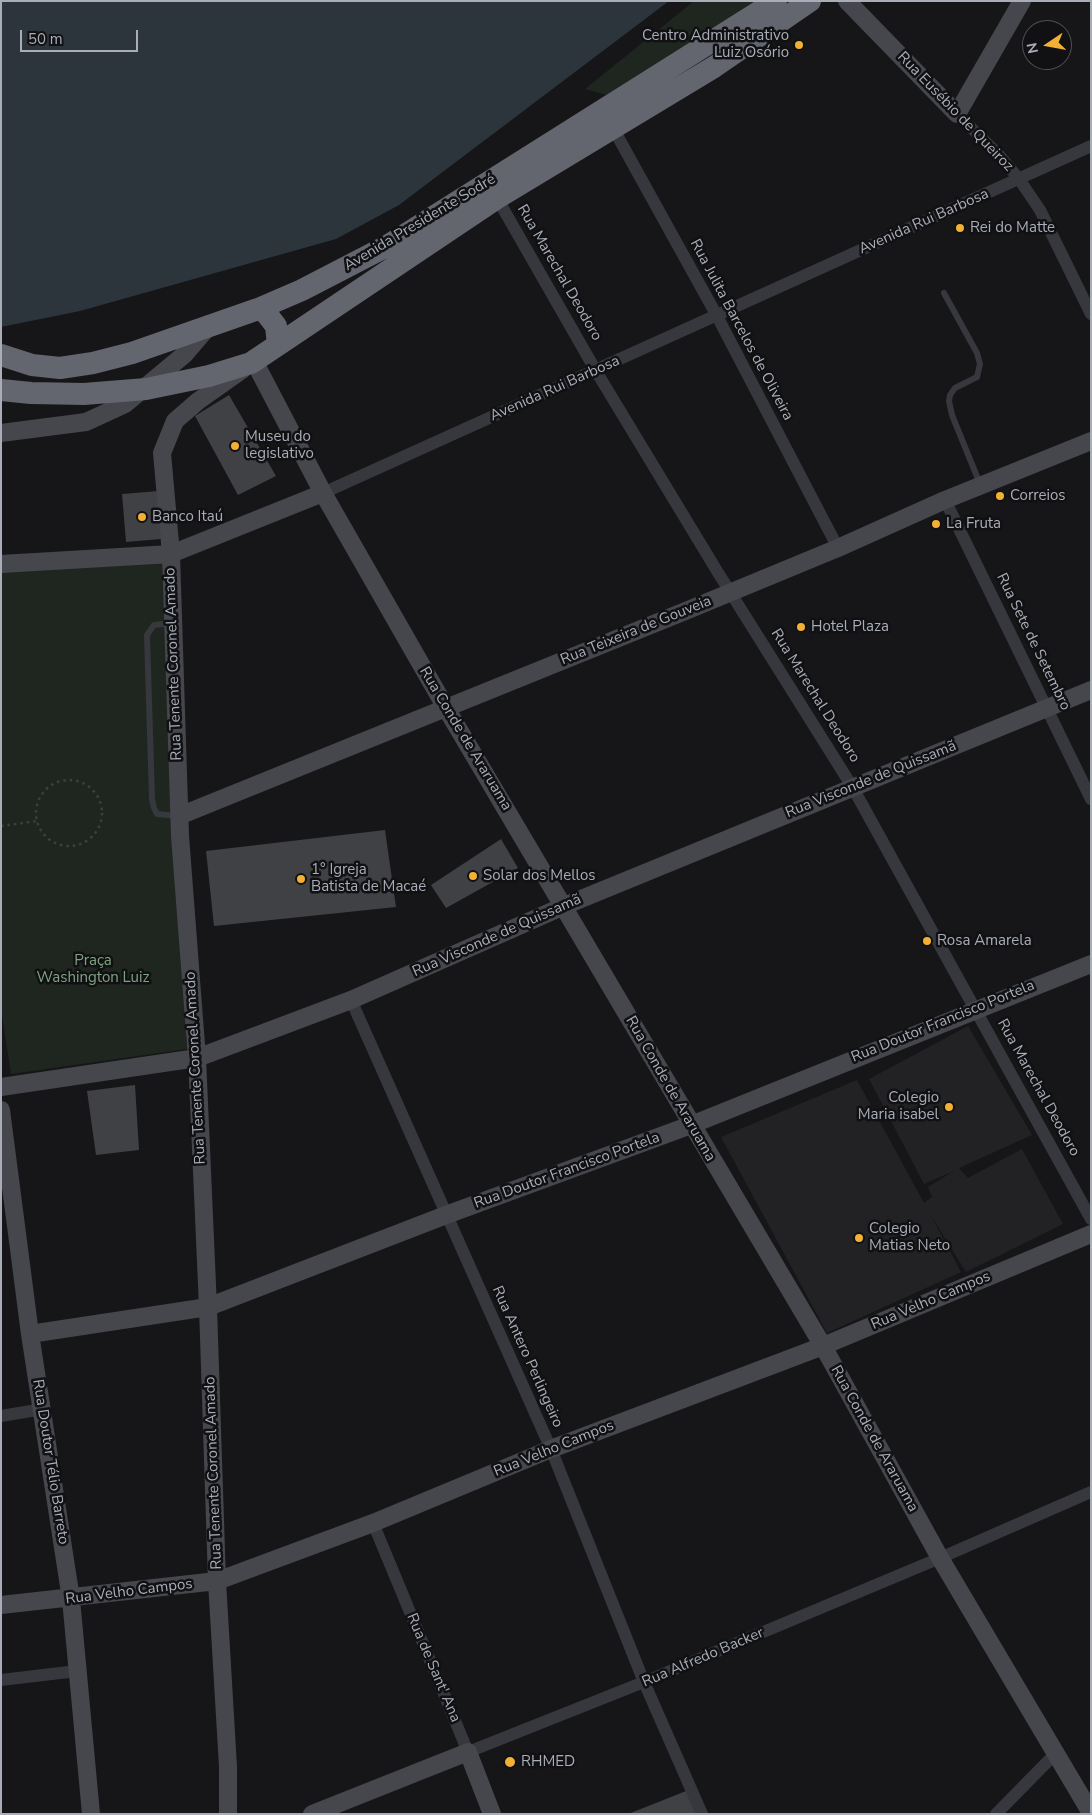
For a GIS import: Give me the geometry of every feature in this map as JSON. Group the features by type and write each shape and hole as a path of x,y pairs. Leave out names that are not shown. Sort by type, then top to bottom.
{"highway":[{"name":"Avenida Presidente Sodré","path":"17,361 60,368 92,363 132,353 258,309 342,271 387,246 776,1"},
{"name":"Avenida Presidente Sodré","path":"1,390 32,393 84,394 146,389 209,376 252,362 498,198 714,67 810,1"},
{"path":"258,309 266,313 276,326 278,346"}],"street":[{"name":"Rua Eusébio de Queiroz","path":"847,1 999,155 1019,179 1040,210 1091,314"},
{"path":"957,114 1022,1"},
{"name":"Rua Julita Barcelos de Oliveira","path":"613,128 716,316 838,548"},
{"name":"Avenida Rui Barbosa","path":"1,564 171,554 323,493 1091,146"},
{"name":"Rua Marechal Deodoro","path":"498,198 596,371 730,592 854,788 1091,1219"},
{"path":"1,433 36,430 94,420 125,404 146,389 185,354 211,324"},
{"name":"Rua Conde de Araruama","path":"252,362 323,493 446,708 823,1346 940,1558 1091,1813"},
{"name":"Rua Tenente Coronel Amado","path":"228,1814 228,1767 218,1581 197,1058 179,816 171,554 162,453 175,421 252,362"},
{"name":"Rua Teixeira de Gouveia","path":"179,816 838,548 945,500 1091,441"},
{"name":"Rua Sete de Setembro","path":"945,500 1091,799"},
{"name":"Rua Visconde de Quissamã","path":"1,1087 197,1058 351,1000 564,906 1091,690"},
{"name":"Rua Doutor Francisco Portela","path":"30,1334 208,1307 446,1215 691,1125 975,1008 1091,964"},
{"name":"Rua Antero Perlingeiro","path":"351,1000 551,1450 644,1682 702,1814"},
{"name":"Rua Doutor Télio Barreto","path":"1,1110 30,1334 71,1599 91,1814"},
{"name":"Rua Velho Campos","path":"1,1605 71,1599 218,1581 372,1523 551,1450 823,1346 1091,1234"},
{"path":"1,1416 43,1409"},
{"name":"Rua Alfredo Backer","path":"312,1814 644,1682 940,1558 1091,1492"},
{"name":"Rua de Sant' Ana","path":"372,1523 492,1814"},
{"path":"1,1680 78,1671"},
{"path":"996,1814 1056,1753"}],"lane":[{"path":"944,293 977,354 980,364 977,377 955,388 950,395 949,401 952,416 981,485"},
{"path":"172,622 154,625 147,634 152,799 157,814 179,816"}],"path":[{"path":"75,781 83,783 95,794 99,801 101,809 99,826 90,838 76,845 54,842 40,830 37,821 38,803 42,794 56,782 75,781"},
{"path":"1,826 37,821"}],"shaded area":[{"path":"1,1 669,1 399,205 336,239 80,311 1,327"},
{"path":"968,1026 1032,1135 959,1168 968,1178 1022,1149 1063,1224 966,1272 930,1214 961,1272 827,1333 721,1137 857,1080 924,1203 932,1197 928,1187 954,1171 924,1184 869,1079"}],"green space":[{"path":"694,1 755,1 606,95 585,89"},
{"name":"Praça Washington Luiz","path":"168,557 187,1049 11,1074 1,1009 1,572"}],"building":[{"name":"Museu do legislativo","path":"229,395 276,476 238,495 195,416"},
{"name":"Banco Itaú","path":"159,491 161,539 126,542 122,494"},
{"name":"1° Igreja Batista de Macaé","path":"385,830 396,907 214,926 206,851"},
{"name":"Solar dos Mellos","path":"501,839 518,868 446,908 431,885"},
{"path":"135,1085 139,1150 96,1155 87,1091"},
{"path":"686,1791 696,1814 628,1814 661,1801"}],"place":[{"name":"Centro Administrativo Luiz Osório","path":"799,45"},
{"name":"Rei do Matte","path":"960,228"},
{"name":"Museu do legislativo","path":"235,446"},
{"name":"Correios","path":"1000,496"},
{"name":"Banco Itaú","path":"142,517"},
{"name":"La Fruta","path":"936,524"},
{"name":"Hotel Plaza","path":"801,627"},
{"name":"Solar dos Mellos","path":"473,876"},
{"name":"1° Igreja Batista de Macaé","path":"301,879"},
{"name":"Rosa Amarela","path":"927,941"},
{"name":"Colegio Maria isabel","path":"949,1107"},
{"name":"Colegio Matias Neto","path":"859,1238"},
{"name":"RHMED","path":"510,1762"}]}
